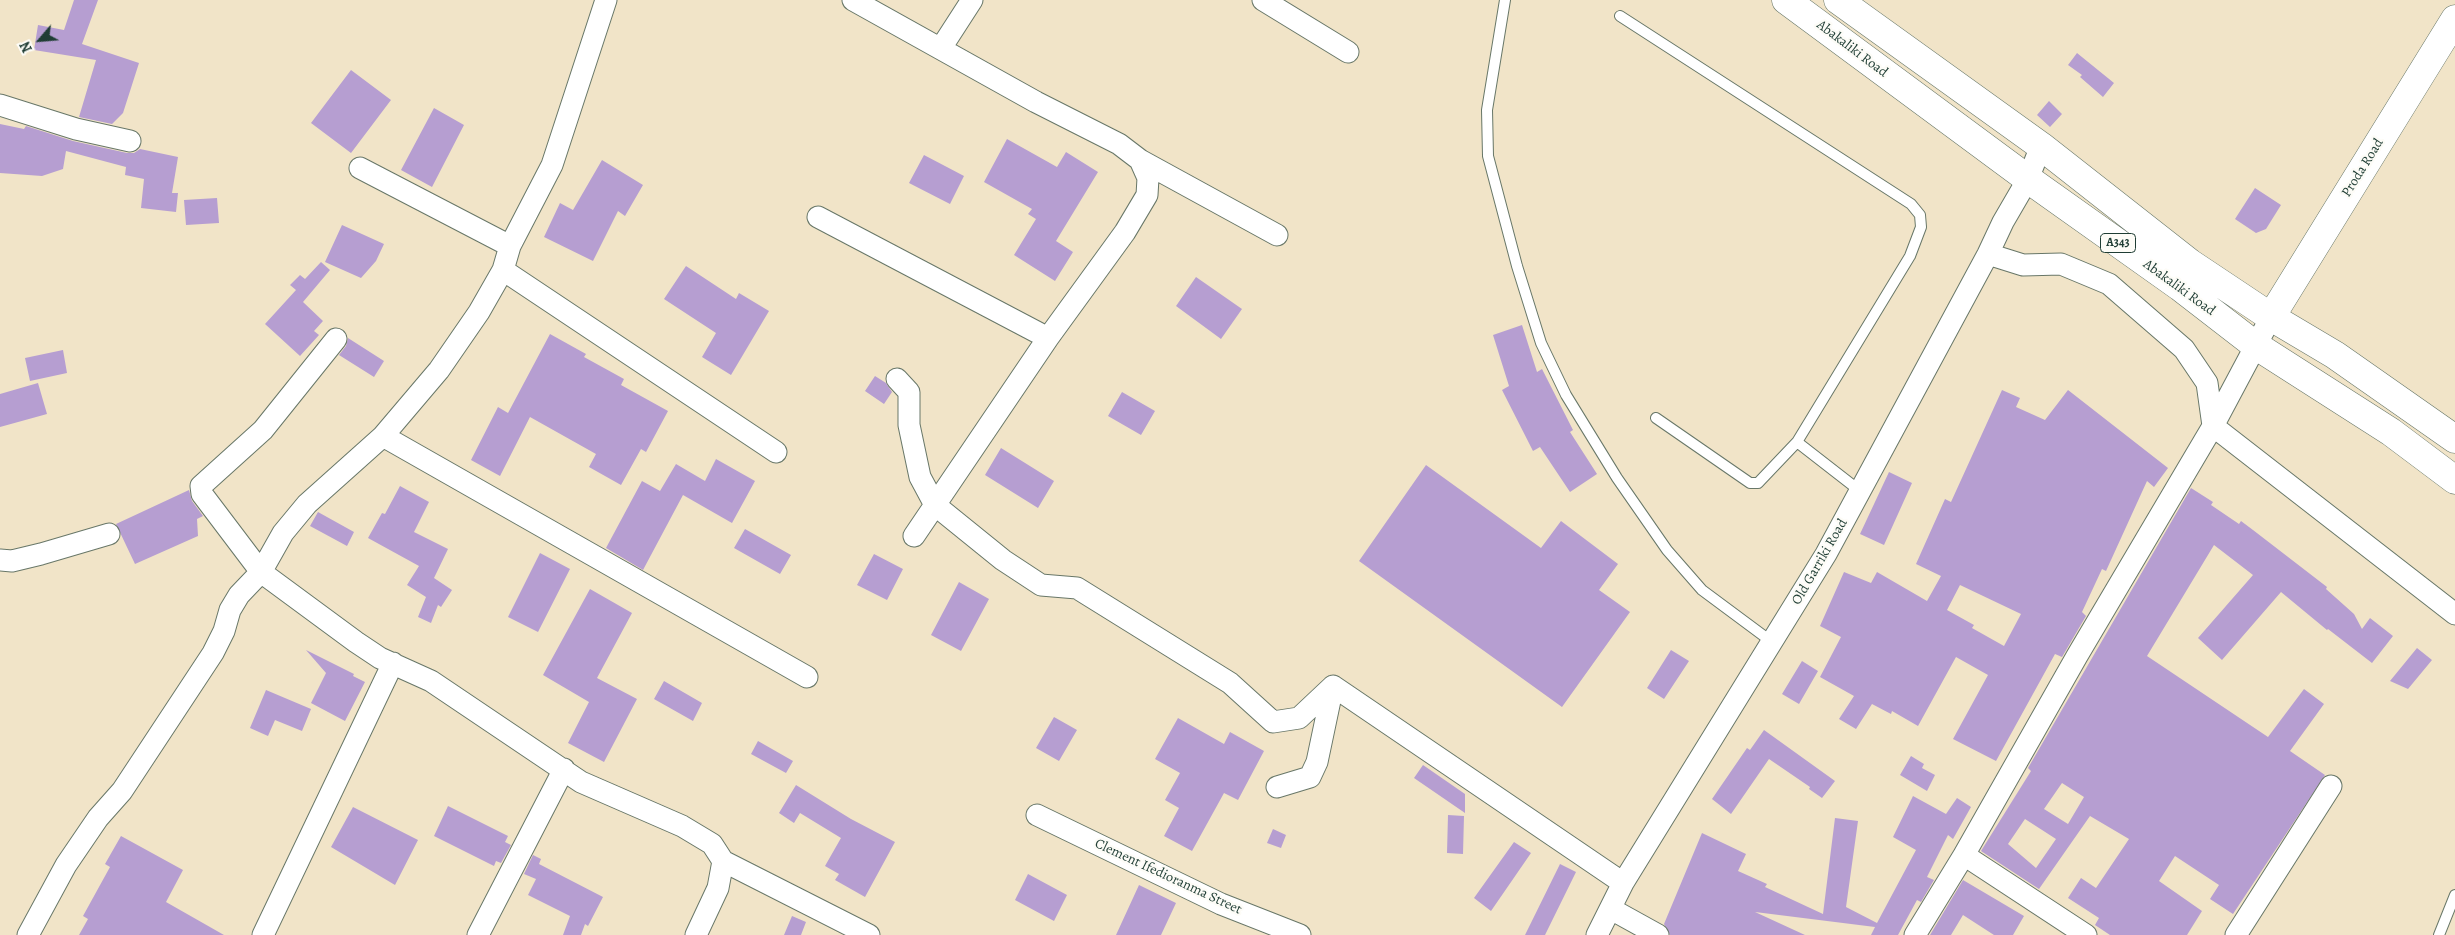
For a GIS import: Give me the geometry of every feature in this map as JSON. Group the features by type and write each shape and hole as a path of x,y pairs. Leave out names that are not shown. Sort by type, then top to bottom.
{"main road":[{"name":"Abakaliki Road","path":"1786,0 2028,179 2180,287 2255,345 2391,432 2455,480"},
{"name":"Abakaliki Road","path":"1838,0 2041,146 2190,263 2271,317 2334,355 2455,439"},
{"name":"Proda Road","path":"2271,317 2455,19"}],"street":[{"path":"28,935 66,865 98,818 122,791 213,653 224,631 230,610 239,595 261,572 283,533 307,504 383,436 439,370 468,331 503,270 510,246 552,165 606,0"},
{"path":"853,0 1036,102 1119,144 1140,160 1277,236"},
{"path":"941,48 972,0"},
{"path":"1263,0 1348,52"},
{"path":"0,105 76,129 130,141"},
{"name":"Old Garriki Road","path":"1597,935 1623,883 1826,554 1988,254 2003,222 2028,179 2041,146"},
{"path":"914,536 1048,338 1125,232 1147,195 1148,178 1140,160"},
{"path":"360,168 510,246"},
{"path":"818,217 1048,338"},
{"path":"1988,254 2023,265 2061,264 2109,284 2184,349 2207,383 2213,426 2455,614"},
{"path":"503,270 776,452"},
{"path":"1915,935 1964,855 2053,697 2213,426 2271,317"},
{"path":"336,338 263,430 201,486 202,494 213,511 261,572 380,658 431,681 581,782 682,826 712,844 722,861 869,935"},
{"path":"897,379 909,392 908,425 920,477 935,505 1003,560 1041,585 1077,588 1230,683 1273,722 1299,718 1333,686"},
{"path":"383,436 807,677"},
{"path":"0,560 12,561 109,534"},
{"path":"263,935 393,663"},
{"path":"1277,787 1310,778 1317,762 1333,686"},
{"path":"1333,686 1623,883"},
{"path":"478,935 564,769"},
{"path":"2236,935 2331,786"},
{"name":"Clement Ifedioranma Street","path":"1037,815 1221,904 1300,935"},
{"path":"1964,855 2086,935"},
{"path":"696,935 718,888 722,861"},
{"path":"1611,909 1658,935"}],"lane":[{"path":"1505,0 1487,110 1488,156 1516,266 1541,343 1571,403 1617,478 1667,550 1702,590 1772,642"},
{"path":"1620,16 1843,158 1911,204 1920,215 1922,227 1910,256 1797,442 1758,483 1750,483 1656,418"},
{"path":"1797,442 1860,491"},
{"path":"2438,935 2455,895"}],"building":[{"path":"74,0 98,0 82,44 139,63 123,113 112,124 79,117 96,60 34,50 38,25 64,30"},
{"path":"2077,53 2114,83 2103,97 2080,77 2082,75 2068,65"},
{"path":"351,70 391,100 351,153 311,123"},
{"path":"2049,101 2062,114 2050,127 2037,115"},
{"path":"434,108 464,125 432,187 401,170"},
{"path":"0,124 24,129 26,126 73,141 127,153 134,153 140,149 178,157 172,193 178,193 176,212 141,208 144,179 125,175 126,167 66,151 63,169 42,176 0,173"},
{"path":"1007,139 1057,167 1066,152 1098,172 1056,241 1073,252 1055,281 1014,255 1036,219 1028,214 1032,209 984,182"},
{"path":"924,155 964,176 950,204 909,183"},
{"path":"602,160 643,185 625,216 618,211 593,261 544,237 560,203 573,210"},
{"path":"2255,188 2281,205 2266,229 2256,233 2235,219"},
{"path":"217,198 219,223 186,225 184,200"},
{"path":"342,225 384,244 376,261 361,278 325,262"},
{"path":"321,262 330,270 303,302 323,321 314,331 319,335 300,356 265,324 296,290 290,285 300,275 305,279"},
{"path":"686,266 736,299 739,293 769,311 731,375 702,357 716,333 664,299"},
{"path":"1196,277 1242,309 1221,339 1176,306"},
{"path":"1522,325 1537,372 1542,369 1573,430 1570,432 1597,474 1570,492 1540,447 1533,451 1502,390 1509,386 1493,335"},
{"path":"550,334 586,354 584,357 624,379 621,385 668,411 646,452 641,449 621,485 589,467 596,454 530,417 500,476 471,460 498,407 508,413"},
{"path":"348,338 384,361 374,377 339,355 346,346"},
{"path":"63,350 67,373 30,381 25,358"},
{"path":"875,376 886,383 892,392 884,404 865,391"},
{"path":"38,383 47,414 0,427 0,394"},
{"path":"2002,390 2020,398 2016,407 2045,420 2068,390 2168,468 2154,487 2147,481 2106,571 2102,569 2082,612 2086,616 2062,657 2055,654 1996,761 1953,739 1988,675 1956,657 1918,726 1892,711 1891,714 1872,704 1856,729 1839,719 1854,696 1820,677 1841,637 1820,626 1844,572 1871,583 1877,572 1927,601 1941,576 1916,564 1945,499 1951,502","holes":["1960,585 2021,614 2004,646 1972,628 1974,625 1947,610"]},
{"path":"1122,392 1155,411 1141,435 1108,416"},
{"path":"1001,448 1054,481 1038,508 985,475"},
{"path":"716,459 755,481 732,523 683,495 643,570 606,548 642,481 660,491 676,464 705,481"},
{"path":"1426,465 1541,548 1561,521 1618,564 1599,590 1630,612 1562,707 1359,561"},
{"path":"1889,472 1912,483 1884,545 1860,534"},
{"path":"400,486 429,502 414,532 448,549 434,578 452,590 441,607 438,605 431,623 418,617 426,597 407,585 419,566 368,538 382,513 385,514"},
{"path":"2191,488 2213,502 2211,505 2239,524 2241,521 2327,587 2326,589 2354,614 2362,629 2370,618 2393,636 2372,663 2327,630 2281,592 2222,660 2198,638 2253,575 2214,545 2147,656 2268,737 2304,689 2324,704 2290,751 2325,775 2233,914 2210,899 2219,885 2175,856 2159,881 2202,911 2187,935 2110,935 2095,925 2099,918 2068,898 2081,878 2096,888 2129,839 2090,816 2039,889 1981,851 2031,771 2028,768","holes":["2062,783 2084,797 2068,824 2044,809","2025,819 2056,839 2036,868 2008,844"]},
{"path":"189,490 192,501 203,516 197,519 198,536 135,564 116,524"},
{"path":"318,512 354,532 347,546 310,526"},
{"path":"745,529 791,555 780,574 734,548"},
{"path":"540,553 570,569 538,632 508,617"},
{"path":"874,554 903,569 887,600 857,585"},
{"path":"959,582 989,599 961,651 931,635"},
{"path":"590,589 632,613 597,678 637,699 604,762 568,743 589,702 543,675"},
{"path":"2417,648 2432,660 2408,689 2390,681"},
{"path":"306,650 354,674 353,676 365,682 345,721 311,703 326,673"},
{"path":"1671,650 1689,661 1664,699 1647,688"},
{"path":"1802,661 1818,671 1799,704 1782,694"},
{"path":"664,681 702,703 693,721 654,699"},
{"path":"266,690 311,709 302,731 275,720 268,736 250,728"},
{"path":"1054,717 1077,730 1059,761 1036,748"},
{"path":"1178,718 1224,744 1230,732 1264,751 1238,800 1224,793 1192,851 1164,836 1179,808 1165,800 1180,773 1155,759"},
{"path":"1764,730 1835,781 1822,798 1809,789 1810,787 1769,759 1731,814 1712,799 1747,748 1750,750"},
{"path":"758,741 793,761 786,773 751,754"},
{"path":"1911,756 1924,764 1922,768 1935,775 1927,791 1900,775"},
{"path":"1423,765 1465,794 1465,813 1414,778"},
{"path":"796,785 851,819 895,842 865,897 835,880 839,874 825,866 841,838 800,813 794,823 779,813"},
{"path":"1913,796 1946,814 1957,798 1971,807 1953,839 1948,835 1927,877 1934,880 1921,902 1917,900 1898,935 1871,935 1875,927 1755,912 1805,935 1670,935 1664,924 1702,833 1746,854 1738,871 1767,884 1765,887 1823,914 1835,818 1858,821 1846,907 1877,923 1916,850 1893,837"},
{"path":"448,806 508,836 505,842 511,845 501,863 496,861 494,866 434,836"},
{"path":"353,807 418,840 395,885 331,847"},
{"path":"1448,815 1464,816 1463,854 1447,853"},
{"path":"1273,829 1286,835 1281,848 1267,843"},
{"path":"121,836 183,870 166,902 224,935 79,935 88,919 83,916 110,867 105,864"},
{"path":"1514,842 1531,853 1491,911 1474,898"},
{"path":"533,855 541,859 539,864 603,897 588,926 585,924 581,935 563,935 570,916 528,895 536,879 524,874"},
{"path":"1560,864 1576,872 1545,935 1525,935"},
{"path":"1028,874 1067,895 1054,921 1015,900"},
{"path":"1963,880 2024,916 2013,935 1994,935 1963,915 1951,935 1930,935"},
{"path":"1139,885 1176,903 1161,935 1116,935"},
{"path":"792,916 806,922 801,935 784,935"}]}
